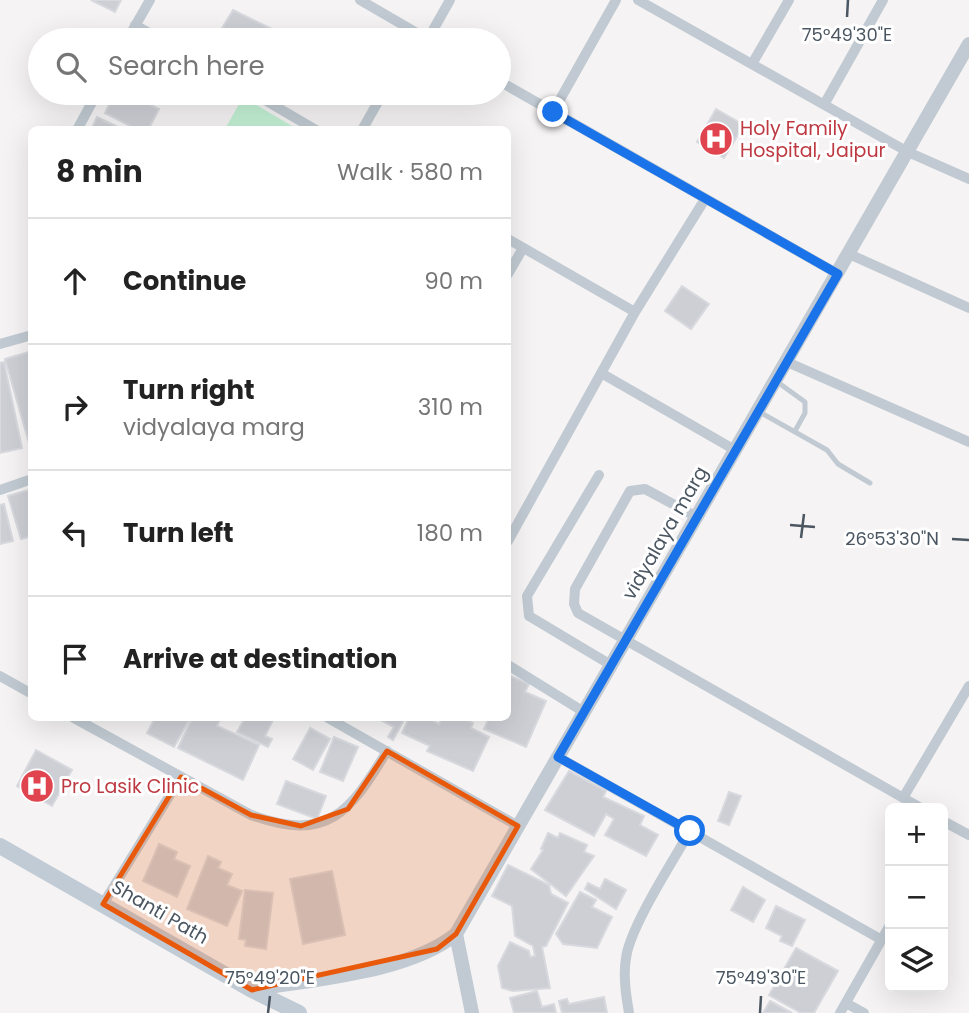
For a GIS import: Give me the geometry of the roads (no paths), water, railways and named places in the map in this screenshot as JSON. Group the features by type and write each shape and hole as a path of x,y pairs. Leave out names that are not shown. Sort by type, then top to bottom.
{"main road":[{"name":"Shanti Path","path":"0,846 252,990 299,1013"}],"street":[{"path":"133,28 150,0"},
{"path":"360,0 402,28"},
{"path":"435,28 450,0"},
{"path":"553,112 616,0"},
{"path":"638,0 908,152 969,179"},
{"path":"752,64 789,0"},
{"path":"825,103 883,0"},
{"path":"135,25 140,28"},
{"name":"vidyalaya marg","path":"456,934 969,44"},
{"path":"511,88 838,274"},
{"path":"79,126 91,105"},
{"path":"273,105 309,126"},
{"path":"364,126 376,105"},
{"path":"511,536 635,312 705,199"},
{"path":"511,241 635,312"},
{"path":"511,269 523,248"},
{"path":"849,254 969,308"},
{"path":"0,344 28,336"},
{"path":"787,362 969,443"},
{"path":"601,373 735,450"},
{"path":"599,475 527,596 527,607 529,616 611,665"},
{"path":"0,490 28,480"},
{"path":"697,517 645,489 630,491 575,590 574,604 578,613 912,803"},
{"path":"511,668 584,712"},
{"path":"0,676 28,692"},
{"path":"903,798 969,686"},
{"path":"333,721 519,826"},
{"path":"93,722 181,777 251,815 278,825 301,826 327,820 348,809 362,793 387,751"},
{"path":"558,757 882,940"},
{"path":"103,904 181,777"},
{"path":"948,827 969,835"},
{"path":"629,1013 625,986 626,957 634,934 690,831"},
{"path":"864,1013 843,1008 888,929"},
{"path":"252,990 379,966 437,949 456,934 472,1013"}],"lane":[{"path":"776,381 805,402 805,413 796,431"},
{"path":"758,411 827,450 838,464 870,483"}],"place":[{"name":"Holy Family Hospital, Jaipur","path":"716,139"},
{"name":"Pro Lasik Clinic","path":"37,786"}]}
